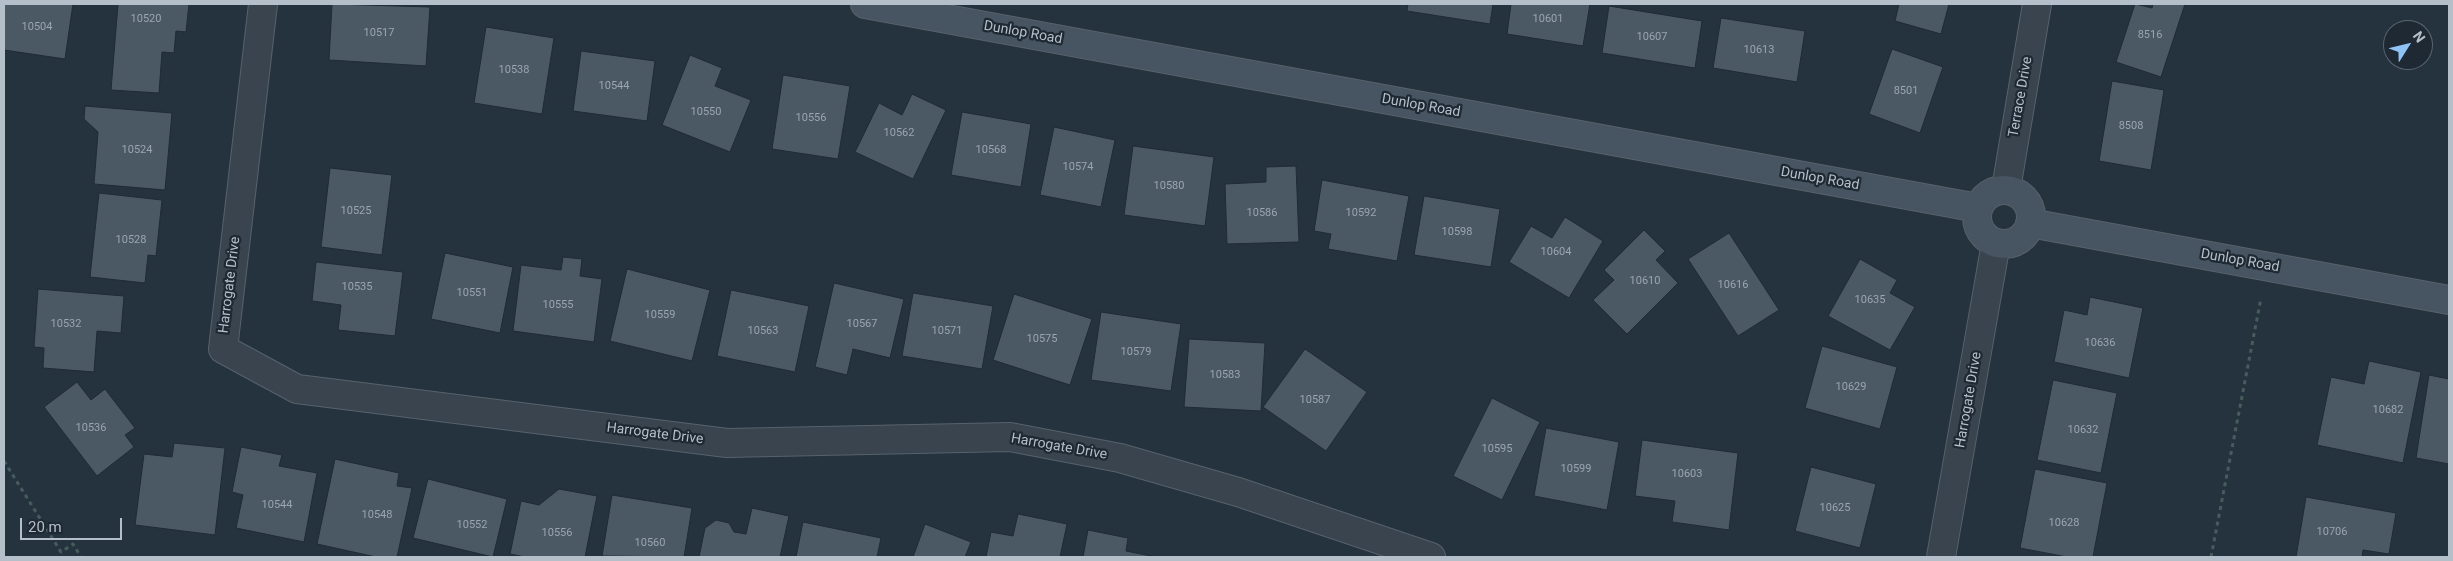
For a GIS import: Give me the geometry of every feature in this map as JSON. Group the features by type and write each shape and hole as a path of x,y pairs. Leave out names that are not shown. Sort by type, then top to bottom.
{"street":[{"name":"Harrogate Drive","path":"263,4 223,349 297,390 727,443 1010,438 1120,458 1238,492 1431,557"},
{"name":"Dunlop Road","path":"865,4 1978,208"},
{"name":"Terrace Drive","path":"2006,189 2037,4"},
{"path":"2006,189 2023,197 2029,205 2030,223 2022,238 2005,245 1996,244 1982,234 1978,226 1978,208 1981,202 1992,192 2006,189"},
{"name":"Dunlop Road","path":"2030,223 2449,300"},
{"name":"Harrogate Drive","path":"1941,557 1996,244"}],"path":[{"path":"2211,557 2268,266"},
{"path":"4,461 61,552 73,544 81,557"}],"building":[{"path":"4,4 73,4 65,59 4,50"},
{"path":"118,4 189,4 186,32 176,31 174,53 162,52 159,93 111,90"},
{"path":"332,4 430,7 426,66 329,60"},
{"path":"1408,4 1493,4 1490,24 1407,11"},
{"path":"1511,4 1590,4 1583,46 1507,34"},
{"path":"1899,4 1949,4 1941,34 1895,21"},
{"path":"2135,4 2152,8 2153,4 2185,4 2161,77 2116,62"},
{"path":"1609,6 1702,21 1695,68 1602,53"},
{"path":"1721,18 1805,31 1797,82 1713,68"},
{"path":"486,27 554,38 542,114 474,103"},
{"path":"1892,49 1943,67 1920,133 1869,114"},
{"path":"581,51 655,61 647,121 573,111"},
{"path":"690,55 722,68 715,86 751,100 730,152 662,125"},
{"path":"783,75 850,86 838,159 772,149"},
{"path":"2112,81 2164,90 2151,170 2099,161"},
{"path":"912,94 946,110 913,179 855,152 879,103 902,115"},
{"path":"85,106 172,113 165,190 94,184 98,132 84,119"},
{"path":"962,112 1031,124 1021,187 951,175"},
{"path":"1054,127 1115,140 1101,207 1040,195"},
{"path":"1133,146 1214,157 1205,226 1124,215"},
{"path":"1296,166 1299,242 1227,244 1225,184 1266,182 1266,167"},
{"path":"330,168 392,175 382,255 321,247"},
{"path":"1322,180 1409,196 1397,261 1328,249 1331,234 1314,231"},
{"path":"99,193 162,200 156,256 148,255 145,283 90,277"},
{"path":"1424,196 1500,209 1491,267 1414,255"},
{"path":"1565,217 1603,241 1569,298 1509,262 1531,226 1552,238"},
{"path":"1644,230 1665,251 1656,260 1678,283 1627,334 1593,300 1614,280 1604,270"},
{"path":"1729,233 1779,310 1738,336 1688,259"},
{"path":"445,253 513,267 500,333 431,319"},
{"path":"563,257 582,259 580,276 602,279 594,342 513,331 521,265 561,270"},
{"path":"1860,259 1897,280 1890,293 1915,307 1890,350 1828,316"},
{"path":"316,262 403,272 395,336 338,330 341,305 312,301"},
{"path":"627,269 710,290 692,361 610,341"},
{"path":"834,283 904,299 890,358 853,349 847,375 815,367"},
{"path":"38,289 124,296 121,333 97,331 94,372 43,368 44,348 34,347"},
{"path":"731,290 809,306 795,372 717,356"},
{"path":"913,293 993,306 982,369 902,356"},
{"path":"1014,294 1092,319 1070,385 993,360"},
{"path":"2090,297 2143,308 2129,378 2054,362 2064,310 2087,315"},
{"path":"1101,312 1181,324 1171,391 1091,380"},
{"path":"1189,339 1265,343 1261,411 1184,407"},
{"path":"1822,346 1897,367 1880,429 1805,408"},
{"path":"1305,349 1367,392 1326,451 1263,407"},
{"path":"2369,361 2421,372 2403,463 2317,445 2331,377 2364,384"},
{"path":"2429,375 2449,379 2449,464 2416,458"},
{"path":"2053,380 2117,393 2101,473 2037,460"},
{"path":"77,382 91,400 105,389 135,428 125,435 134,447 97,476 44,407"},
{"path":"1492,398 1540,422 1502,500 1453,476"},
{"path":"1546,428 1619,442 1607,510 1534,496"},
{"path":"1642,440 1738,453 1729,530 1672,522 1675,501 1635,496"},
{"path":"174,443 225,448 215,535 135,525 144,454 172,457"},
{"path":"241,447 282,455 279,466 317,473 304,542 236,528 243,495 232,492"},
{"path":"335,459 399,473 397,486 412,488 397,557 376,557 317,544"},
{"path":"1811,467 1876,484 1860,548 1795,531"},
{"path":"2035,469 2107,483 2093,557 2067,557 2020,548"},
{"path":"428,479 507,499 493,557 413,538"},
{"path":"559,489 597,496 585,557 525,557 510,554 521,501 539,505"},
{"path":"612,495 692,508 684,557 602,556"},
{"path":"2306,497 2396,513 2389,554 2363,550 2362,557 2296,557"},
{"path":"752,508 789,516 780,557 699,557 705,528 716,520 729,523 734,532 746,534"},
{"path":"1018,514 1067,524 1060,557 986,557 991,532 1013,536"},
{"path":"803,522 881,538 877,557 796,557"},
{"path":"925,524 971,542 965,557 913,557"},
{"path":"1088,530 1128,538 1126,551 1156,557 1083,557"}]}
